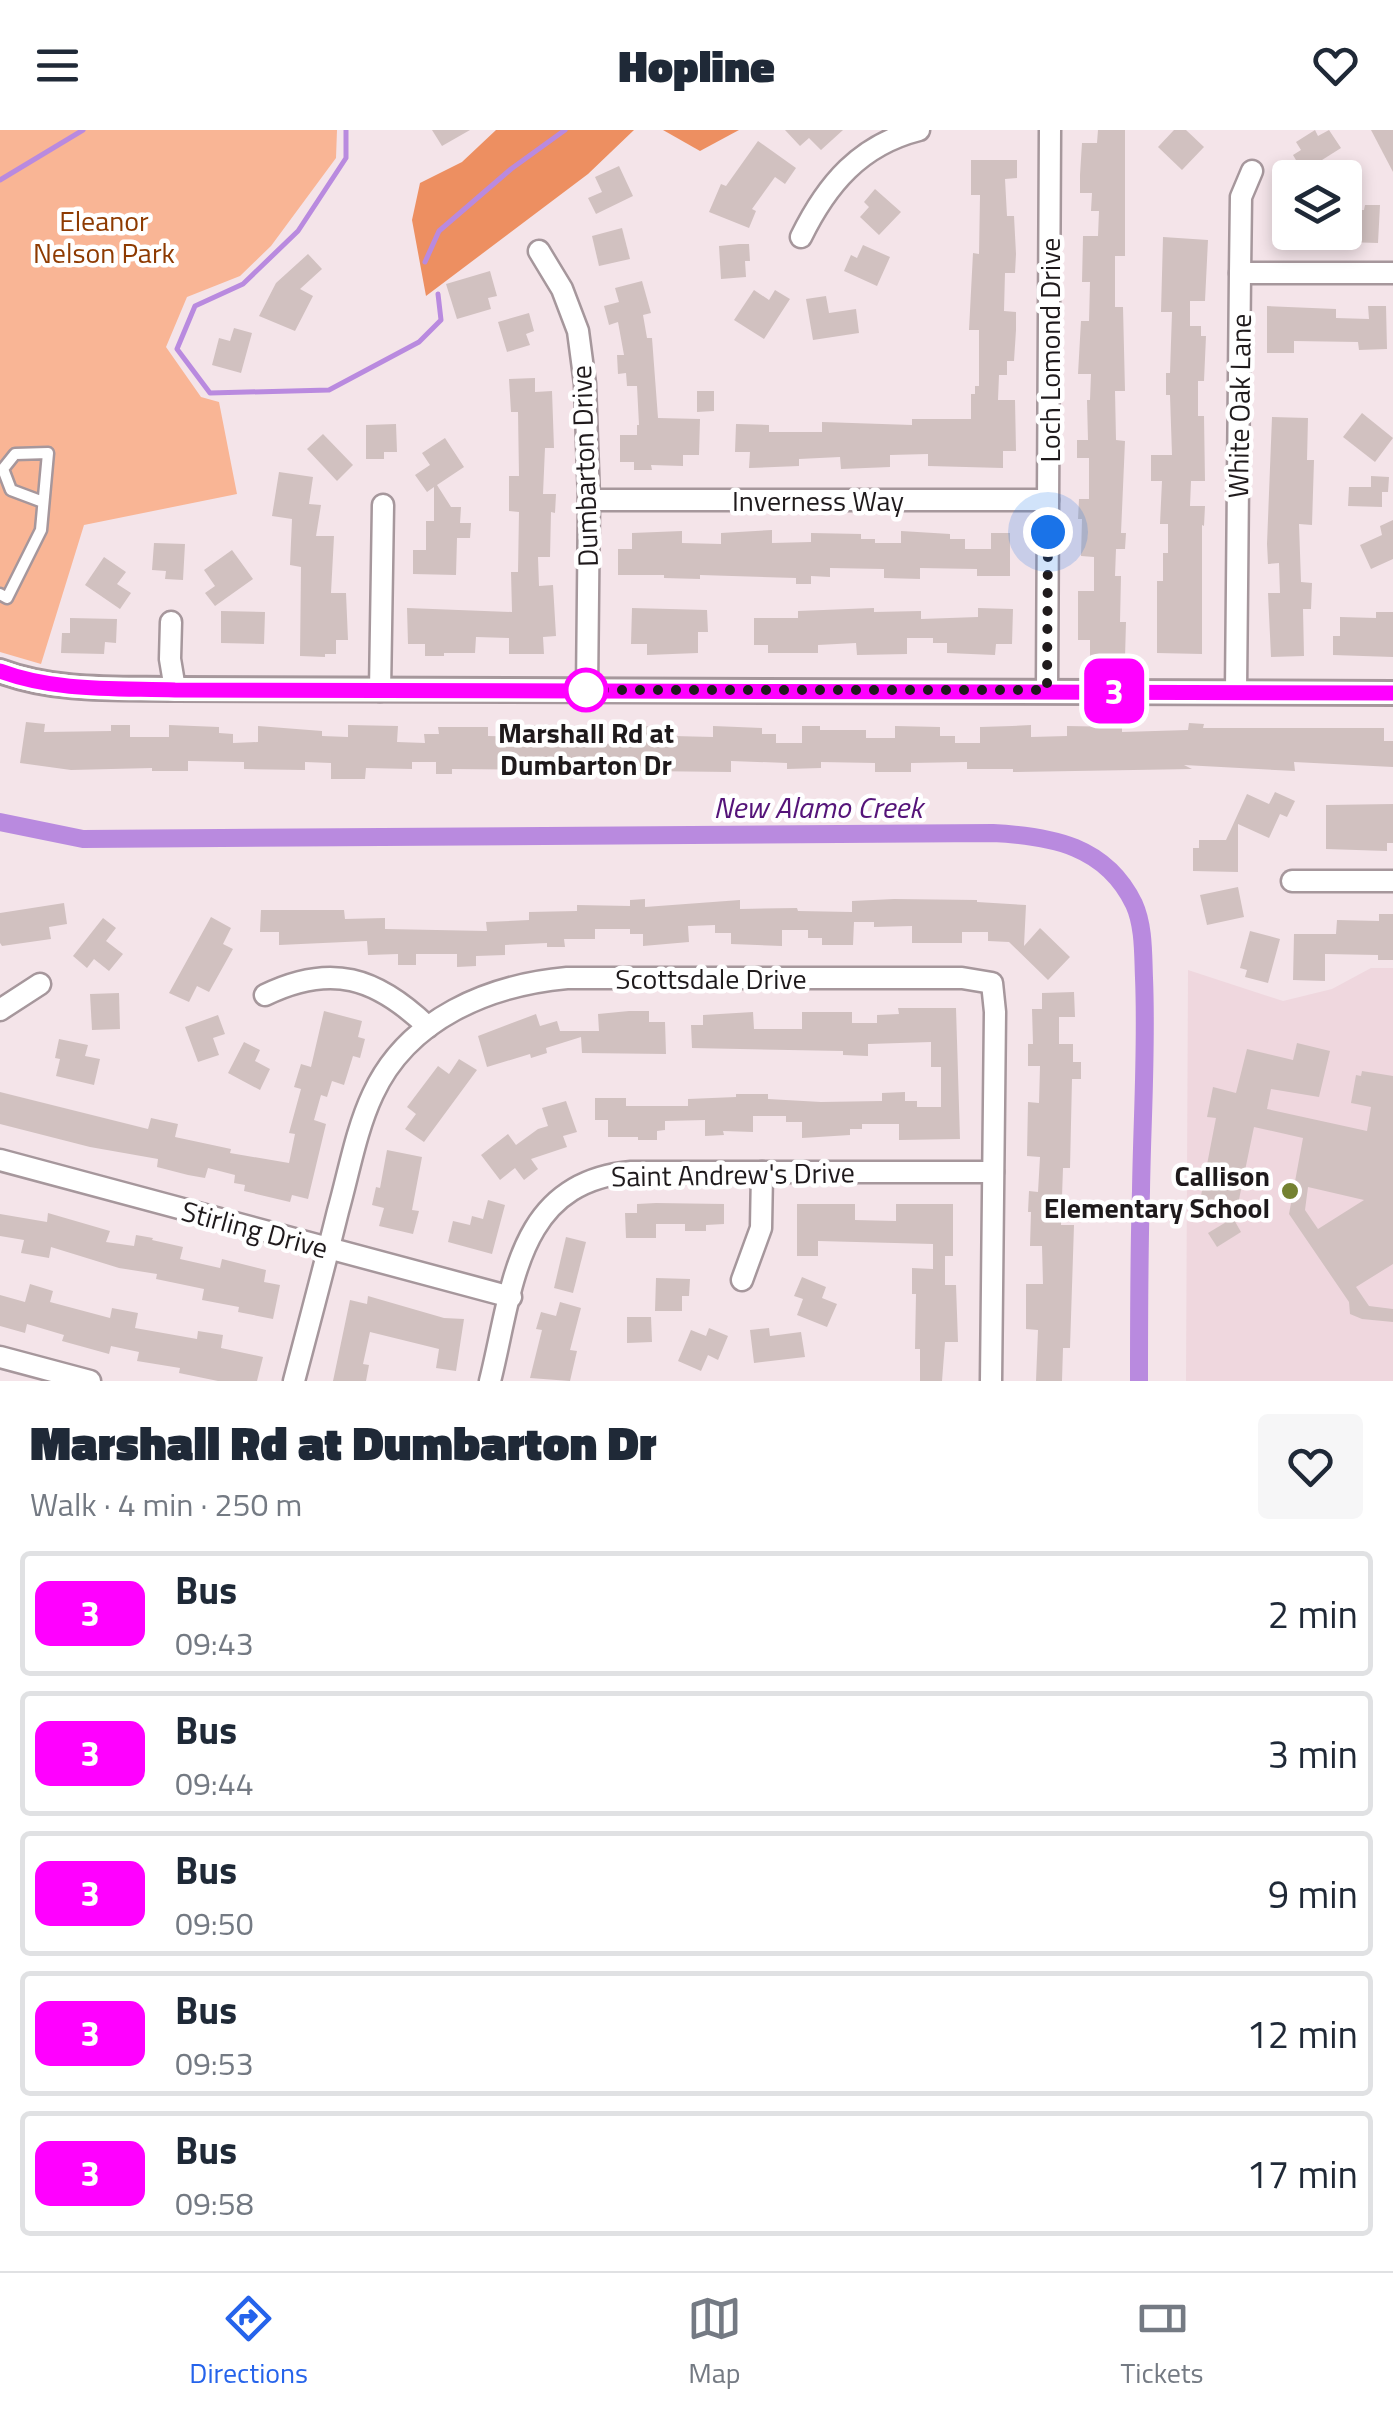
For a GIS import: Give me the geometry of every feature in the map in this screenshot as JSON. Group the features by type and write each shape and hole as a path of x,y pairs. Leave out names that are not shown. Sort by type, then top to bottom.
{"street":[{"path":"801,237 818,203 863,154 896,136 919,130"},
{"name":"Loch Lomond Drive","path":"1047,690 1050,130"},
{"path":"1240,273 1241,197 1252,171"},
{"name":"Dumbarton Drive","path":"539,251 562,290 578,331 585,384 588,690"},
{"name":"White Oak Lane","path":"1236,691 1240,273 1393,274"},
{"name":"Inverness Way","path":"589,500 1048,500"},
{"path":"380,691 383,506"},
{"path":"171,622 170,659 175,690"},
{"path":"0,672 26,681 80,687 175,690 1393,692"},
{"path":"1292,881 1393,880"},
{"path":"265,995 315,977 363,983 388,994 428,1027"},
{"name":"Scottsdale Drive","path":"294,1381 354,1152 374,1092 400,1055 428,1027 468,1000 531,981 567,978 962,978 992,982 995,1012 991,1381"},
{"path":"0,1010 40,984"},
{"name":"Stirling Drive","path":"0,1160 511,1297"},
{"name":"Saint Andrew's Drive","path":"490,1381 533,1229 548,1208 588,1180 631,1172 992,1172"},
{"path":"742,1280 761,1228 762,1172"},
{"path":"0,1357 90,1381"}],"lane":[{"path":"0,594 8,598 40,530 43,502 48,453 15,454 3,469 11,490 43,502"}],"shaded area":[{"path":"496,130 634,130 588,174 426,296 412,220 420,183 462,162"},
{"path":"663,130 739,130 700,151"},
{"name":"Callison Elementary School","path":"1371,968 1393,968 1393,1381 1186,1381 1188,970 1283,1001 1332,989"}],"green space":[{"name":"Eleanor Nelson Park","path":"0,130 337,130 336,158 271,246 240,276 187,297 166,347 201,397 219,402 237,494 84,525 41,664 0,652"}],"building":[{"path":"432,130 470,130 442,146"},
{"path":"785,130 843,130 821,150 809,138 800,146"},
{"path":"1098,130 1125,130 1125,256 1115,256 1115,307 1123,307 1125,391 1115,391 1116,440 1125,441 1121,533 1126,533 1125,549 1116,549 1115,576 1121,576 1120,622 1126,622 1125,658 1090,657 1090,640 1078,640 1078,591 1094,591 1094,557 1081,556 1082,519 1078,519 1079,499 1089,499 1089,458 1077,458 1077,440 1088,440 1091,374 1078,374 1081,321 1089,321 1090,282 1082,282 1083,236 1098,236 1099,211 1091,211 1092,193 1080,193 1080,175 1082,143 1097,143"},
{"path":"1174,130 1186,130 1204,147 1182,170 1158,147"},
{"path":"1315,130 1318,136 1329,130 1341,148 1322,160 1296,160 1293,155 1301,150 1296,142"},
{"path":"1371,130 1393,130 1393,172"},
{"path":"758,141 796,168 785,184 775,177 752,209 756,211 749,228 709,212 721,184 726,186"},
{"path":"971,160 1017,160 1017,178 1005,179 1007,216 1014,216 1016,254 1015,273 1005,273 1004,311 1016,312 1014,361 1007,361 1007,375 999,375 998,400 1015,400 1016,451 1003,451 1003,468 928,466 928,454 890,455 890,467 841,469 840,457 799,459 799,466 749,468 750,452 735,452 736,424 769,425 769,432 822,432 822,422 912,425 912,419 971,419 971,394 979,386 979,330 969,330 973,253 979,254 980,195 971,195"},
{"path":"619,166 633,196 596,214 588,198 602,192 595,177"},
{"path":"875,189 901,212 879,235 860,217 869,207 864,202"},
{"path":"1365,205 1380,205 1378,243 1362,243"},
{"path":"622,228 630,259 599,266 592,236"},
{"path":"1163,237 1208,240 1205,301 1190,301 1190,326 1201,326 1201,336 1206,336 1204,381 1198,381 1198,416 1204,416 1205,481 1191,481 1190,506 1205,506 1202,654 1157,653 1157,581 1163,581 1168,524 1160,524 1162,481 1151,481 1151,455 1172,455 1166,373 1170,373 1172,312 1161,312"},
{"path":"749,244 746,277 721,279 719,246"},
{"path":"863,245 890,257 877,286 844,271 851,255 857,258"},
{"path":"308,254 322,269 300,289 313,296 295,331 259,316 276,283"},
{"path":"490,271 497,296 488,298 491,309 457,319 446,284"},
{"path":"642,281 651,313 643,315 647,338 652,338 658,418 700,419 699,455 683,455 683,466 651,465 652,470 634,470 634,462 620,462 620,435 637,435 637,386 627,386 626,373 618,374 617,355 624,355 618,322 609,325 604,306 619,302 615,288"},
{"path":"754,290 769,300 775,290 790,299 764,339 734,320"},
{"path":"826,296 829,313 856,309 859,333 813,340 806,299"},
{"path":"1267,306 1336,309 1336,318 1369,319 1368,306 1386,306 1387,349 1359,350 1358,342 1294,341 1294,353 1267,353"},
{"path":"529,313 534,331 526,334 530,345 507,352 498,322"},
{"path":"234,328 252,333 241,373 212,365 219,338 230,341"},
{"path":"535,378 535,392 552,391 554,448 545,448 543,494 556,494 555,513 551,512 550,557 538,557 539,586 553,585 556,636 543,637 544,654 509,654 509,638 476,637 475,653 425,656 425,644 408,644 407,608 512,612 511,572 518,572 519,512 509,511 509,476 519,476 518,412 511,412 509,379"},
{"path":"697,391 714,391 714,411 697,412"},
{"path":"1362,413 1393,438 1375,462 1343,437"},
{"path":"1272,417 1308,418 1307,460 1314,460 1312,525 1299,524 1301,582 1312,583 1311,609 1303,609 1304,656 1271,657 1268,593 1280,593 1279,563 1268,564 1267,544"},
{"path":"396,424 397,452 384,452 384,459 366,459 366,425"},
{"path":"323,434 353,465 337,481 307,449"},
{"path":"445,438 464,467 437,485 451,507 461,507 460,523 471,523 470,538 457,538 456,575 413,574 413,550 426,550 426,521 434,521 434,487 427,492 415,475 430,465 422,453"},
{"path":"279,472 313,477 309,504 321,505 316,536 334,536 331,593 346,593 348,640 336,640 336,654 300,656 301,567 290,565 292,519 272,516"},
{"path":"1371,476 1389,477 1388,492 1382,492 1382,507 1348,506 1349,487 1371,487"},
{"path":"1393,520 1393,559 1371,569 1360,545 1382,535 1380,526"},
{"path":"772,530 772,543 811,542 811,533 861,534 861,539 875,539 875,543 901,543 901,531 950,534 950,539 965,539 965,549 991,549 991,533 1010,533 1010,576 977,576 977,569 920,568 920,579 884,578 884,569 830,568 830,577 811,576 811,584 796,584 796,578 618,575 618,549 632,549 632,533 682,531 682,543 721,544 721,533"},
{"path":"154,543 185,544 183,580 165,579 166,571 152,570"},
{"path":"232,550 253,579 215,606 205,593 215,586 204,570"},
{"path":"104,557 126,572 117,584 131,593 120,609 85,585"},
{"path":"632,608 707,610 708,632 698,632 698,653 647,655 647,644 631,644"},
{"path":"874,608 874,612 921,611 921,619 978,617 978,608 1013,609 1012,644 996,644 995,655 947,653 947,643 933,643 933,638 907,638 907,654 857,655 856,643 818,645 818,653 768,653 768,645 754,645 754,618 798,618 798,611"},
{"path":"221,611 265,612 264,644 221,643"},
{"path":"1376,612 1393,612 1393,657 1333,655 1333,636 1340,636 1340,617 1376,618"},
{"path":"70,618 117,619 116,643 105,642 104,654 61,653 62,633 70,633"},
{"path":"26,722 45,724 44,732 111,731 111,725 130,725 130,737 169,737 169,725 219,727 219,733 233,734 233,743 258,742 258,726 348,737 348,725 398,726 397,742 425,743 424,734 439,734 438,727 488,727 488,736 528,737 529,725 577,727 577,743 623,744 623,727 673,725 673,736 713,737 713,726 762,728 762,734 776,734 776,743 802,743 802,726 866,730 866,738 895,738 895,726 940,727 940,736 955,736 955,743 980,743 980,727 1031,725 1031,737 1067,736 1067,726 1122,727 1122,732 1188,730 1189,723 1204,724 1203,728 1384,728 1384,741 1393,741 1393,767 1294,762 1295,771 1184,765 1192,769 1013,772 967,769 967,762 911,763 911,772 875,772 875,763 821,762 821,768 787,769 787,763 731,761 731,772 452,769 452,774 436,774 436,762 412,762 412,769 366,768 365,779 331,779 331,763 305,762 305,770 244,769 244,762 188,761 188,771 152,771 71,770 20,763"},
{"path":"1275,792 1295,801 1287,817 1280,814 1269,838 1238,824 1238,872 1193,871 1193,848 1199,848 1199,840 1226,840 1247,794 1269,804"},
{"path":"1393,804 1393,843 1387,843 1387,851 1326,849 1326,805"},
{"path":"1238,887 1244,917 1207,925 1200,895"},
{"path":"645,899 645,907 740,900 740,909 852,912 852,901 894,899 1026,905 1024,946 1040,928 1070,957 1048,980 1009,942 988,941 988,932 962,932 962,943 912,943 912,926 874,927 874,922 854,922 853,945 822,945 822,938 808,938 808,930 782,930 782,946 731,944 731,933 715,933 715,925 688,926 689,942 643,946 643,934 630,934 630,929 595,929 595,939 564,939 565,947 547,947 547,943 505,945 505,955 476,956 476,966 457,967 457,954 416,954 416,965 398,965 398,954 368,955 367,941 279,945 279,932 260,932 261,910 344,910 345,919 385,918 385,929 487,931 486,922 529,920 529,912 577,911 577,905 630,906 630,900"},
{"path":"64,903 67,924 49,927 51,939 2,946 0,943 0,913"},
{"path":"1379,914 1393,914 1393,960 1378,960 1378,955 1325,954 1325,981 1293,980 1294,934 1336,934 1337,920 1379,921"},
{"path":"211,917 231,928 223,944 233,949 209,992 197,986 189,1002 169,993"},
{"path":"103,918 116,928 106,941 123,954 109,971 94,959 87,968 73,956"},
{"path":"1250,931 1280,939 1268,983 1245,977 1247,970 1240,968"},
{"path":"1074,992 1075,1017 1059,1017 1059,1044 1073,1044 1073,1062 1081,1062 1081,1079 1072,1079 1070,1168 1063,1168 1061,1225 1074,1225 1070,1348 1063,1348 1062,1381 1036,1381 1038,1330 1026,1329 1026,1284 1043,1284 1042,1246 1030,1246 1028,1212 1029,1191 1038,1192 1040,1157 1027,1156 1028,1102 1039,1103 1040,1066 1028,1066 1028,1044 1033,1044 1032,1009 1042,1009 1042,993"},
{"path":"119,993 120,1029 92,1030 90,994"},
{"path":"898,1008 956,1008 960,1139 899,1140 899,1124 862,1124 862,1129 850,1129 850,1135 802,1138 802,1122 786,1122 786,1116 753,1116 753,1132 723,1131 724,1135 705,1136 705,1120 665,1121 665,1130 657,1131 657,1140 638,1140 608,1137 608,1120 595,1120 595,1098 626,1098 626,1106 688,1106 688,1099 736,1094 821,1102 882,1101 882,1093 905,1092 905,1101 917,1101 917,1107 941,1107 941,1067 931,1067 931,1042 868,1044 868,1056 843,1055 843,1051 692,1048 691,1025 703,1025 703,1015 753,1012 754,1029 802,1029 802,1012 852,1012 852,1023 877,1023 877,1015 899,1014"},
{"path":"324,1011 362,1021 358,1037 365,1039 360,1058 353,1056 344,1085 332,1081 327,1097 321,1095 314,1120 326,1124 308,1199 292,1195 290,1202 244,1191 245,1185 234,1183 235,1175 208,1168 205,1178 188,1175 157,1167 158,1159 0,1124 0,1092 148,1129 151,1118 178,1124 175,1137 231,1149 230,1153 289,1163 295,1134 289,1133 301,1089 294,1087 301,1064 311,1067"},
{"path":"649,1011 649,1022 665,1022 666,1054 582,1053 581,1037 546,1048 547,1053 487,1067 478,1036 536,1014 540,1026 557,1021 560,1031 599,1031 598,1014"},
{"path":"218,1015 225,1034 213,1038 219,1055 198,1062 185,1027"},
{"path":"59,1039 88,1045 85,1056 100,1059 94,1085 56,1076"},
{"path":"244,1042 260,1050 255,1061 270,1069 260,1090 228,1073"},
{"path":"1297,1043 1330,1051 1319,1097 1271,1089 1267,1109 1367,1131 1371,1107 1351,1103 1356,1075 1361,1076 1362,1071 1393,1076 1393,1264 1356,1287 1369,1306 1393,1309 1393,1322 1350,1314 1349,1302 1289,1214 1303,1138 1254,1127 1236,1214 1199,1206 1216,1118 1207,1117 1213,1087 1236,1093 1247,1049 1293,1060","holes":["1308,1187 1364,1200 1318,1229 1305,1210"]},
{"path":"459,1059 477,1070 424,1142 405,1129 416,1114 407,1107 438,1066 449,1074"},
{"path":"566,1101 577,1132 563,1136 567,1147 531,1159 538,1169 524,1180 515,1168 500,1180 481,1155 508,1134 516,1145 548,1126 542,1108"},
{"path":"387,1150 422,1157 412,1210 419,1211 413,1234 379,1226 384,1208 372,1205 376,1187 380,1188"},
{"path":"488,1200 505,1205 492,1254 448,1242 453,1221 470,1225 472,1216 483,1219"},
{"path":"637,1204 724,1204 724,1224 706,1225 706,1231 685,1231 685,1224 656,1224 656,1238 626,1238 625,1213 637,1213"},
{"path":"797,1204 855,1204 855,1220 896,1221 896,1204 953,1204 953,1256 945,1256 945,1285 956,1285 958,1342 945,1342 942,1381 920,1381 920,1349 915,1349 916,1294 912,1294 912,1268 933,1269 933,1244 818,1241 818,1256 797,1256"},
{"path":"48,1213 110,1231 106,1242 134,1246 136,1235 183,1247 180,1259 220,1268 222,1259 266,1270 264,1282 280,1285 273,1319 202,1300 204,1289 156,1279 157,1274 119,1268 51,1247 49,1258 21,1253 24,1240 0,1236 0,1214 47,1222"},
{"path":"1233,1218 1241,1232 1217,1247 1208,1233"},
{"path":"566,1237 586,1242 573,1293 554,1288"},
{"path":"802,1277 826,1287 822,1298 837,1304 827,1327 797,1315 803,1299 794,1296"},
{"path":"656,1278 690,1279 689,1296 682,1296 682,1311 655,1311"},
{"path":"30,1284 53,1291 50,1302 110,1318 112,1308 138,1313 135,1328 197,1339 198,1331 223,1335 221,1348 263,1357 257,1381 218,1381 179,1373 180,1368 137,1361 139,1352 111,1346 109,1354 62,1341 64,1335 27,1324 25,1333 0,1326 0,1295 25,1302"},
{"path":"368,1296 444,1318 464,1319 456,1371 436,1368 439,1349 370,1332 363,1364 369,1365 366,1381 333,1381 350,1300 367,1304"},
{"path":"560,1302 581,1308 570,1350 577,1351 570,1381 530,1378 542,1330 536,1329 541,1312 556,1316"},
{"path":"627,1317 651,1317 652,1342 627,1343"},
{"path":"709,1328 728,1336 718,1360 708,1355 701,1371 678,1361 691,1330 706,1336"},
{"path":"769,1328 770,1336 801,1332 805,1357 754,1363 750,1330"}],"waterway":[{"path":"0,180 83,130"},
{"path":"346,130 346,158 298,231 243,284 195,306 177,349 210,393 329,390 419,342 441,320 438,294"},
{"path":"425,262 439,231 511,169 565,130"},
{"name":"New Alamo Creek","path":"0,822 83,839 993,833 1036,837 1075,848 1093,857 1122,884 1134,904 1141,931 1145,1031 1139,1381"}],"bus line":[{"name":"3","path":"0,671 26,681 80,687 175,690 1393,693"}],"place":[{"name":"Marshall Rd at Dumbarton Dr","path":"586,690"},
{"name":"Callison Elementary School","path":"1290,1191"}],"route":[{"path":"586,690 1047,690 1048,532"}]}
